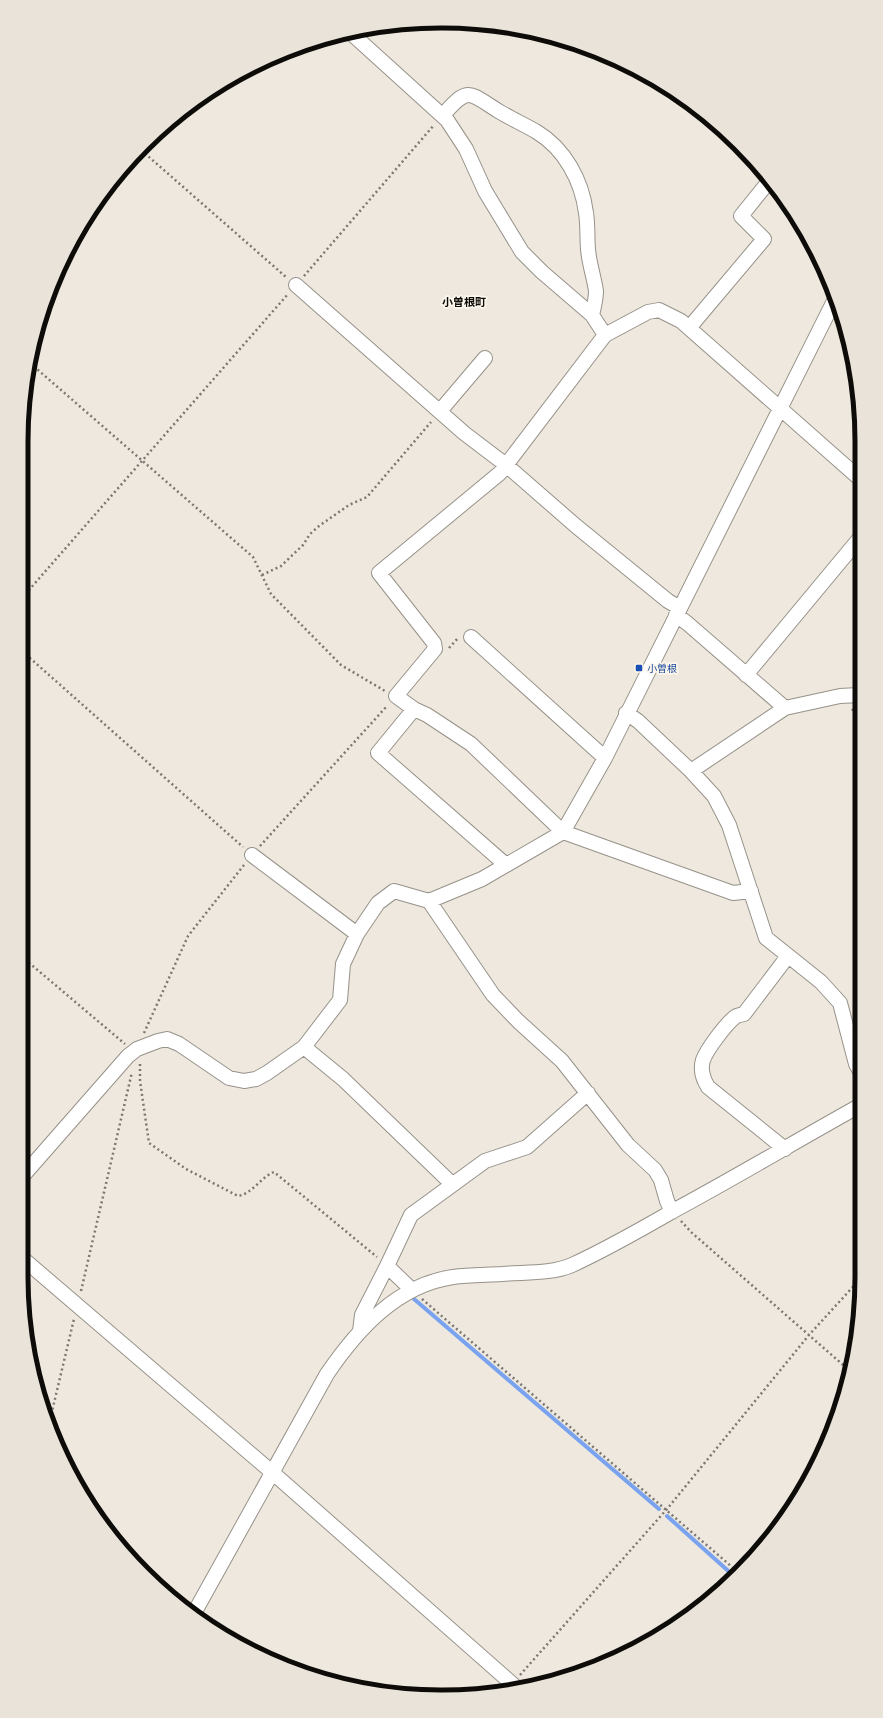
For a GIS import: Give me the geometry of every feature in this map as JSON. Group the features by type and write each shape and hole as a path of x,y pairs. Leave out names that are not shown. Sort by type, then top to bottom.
{"street":[{"path":"355,37 443,115 466,149 484,191 522,252 542,272 592,315 605,335"},
{"path":"443,115 458,98 465,94 474,96 538,132 566,159 581,191 586,212 588,250 596,292 592,315"},
{"path":"689,328 764,239 741,216 766,185"},
{"path":"296,285 464,433 506,465 576,526 668,601 687,623 785,708"},
{"path":"28,1170 128,1056 137,1049 158,1040 167,1040 179,1044 229,1078 244,1081 256,1079 267,1073 304,1047 340,1000 343,964 356,934 378,903 394,891 429,901 482,879 563,832 605,758 626,713 832,305"},
{"path":"751,891 733,894 563,832 471,744 427,715 414,709 396,696 435,649 434,643 379,573 500,473 605,335 648,312 659,310 672,315 689,328 855,474"},
{"path":"440,411 485,358"},
{"path":"746,675 855,543"},
{"path":"471,637 605,758"},
{"path":"691,771 785,708 840,696 855,695"},
{"path":"414,709 378,753 506,865"},
{"path":"626,713 638,721 691,771 714,796 722,808 766,938 821,982 840,1003 855,1060"},
{"path":"252,855 356,934"},
{"path":"429,901 493,995 518,1021 562,1061 628,1145 655,1170 661,1180 672,1212"},
{"path":"785,1149 708,1087 703,1079 702,1068 704,1059 713,1042 736,1016 744,1014 788,956"},
{"path":"304,1047 343,1079 452,1184"},
{"path":"360,1331 362,1315 387,1266 410,1215 485,1161 527,1147 588,1093"},
{"path":"196,1609 327,1374 344,1348 385,1308 412,1290 452,1277 549,1271 570,1266 672,1212 785,1149 855,1107"},
{"path":"28,1263 273,1473 511,1684"},
{"path":"387,1266 412,1290"}],"path":[{"path":"28,591 443,115"},
{"path":"145,153 296,285"},
{"path":"35,367 253,557 271,594 340,665 396,696 252,855 188,936 137,1049 140,1062 140,1081 149,1143 186,1169 238,1196 243,1195 274,1172 387,1266"},
{"path":"262,575 281,566 303,545 310,534 319,526 349,506 367,497 440,411"},
{"path":"435,649 441,650 448,648 462,634 466,633 471,637"},
{"path":"28,656 252,855"},
{"path":"28,962 129,1047 137,1049"},
{"path":"52,1414 133,1070"},
{"path":"672,1212 691,1232 845,1367"},
{"path":"517,1683 667,1509 809,1335 855,1285"},
{"path":"412,1290 667,1509 734,1569"}],"waterway":[{"path":"414,1299 659,1509"},
{"path":"667,1516 730,1573"}],"place":[{"name":"小曽根","path":"639,668"}],"district":[{"name":"小曽根町","path":"464,302"}]}
